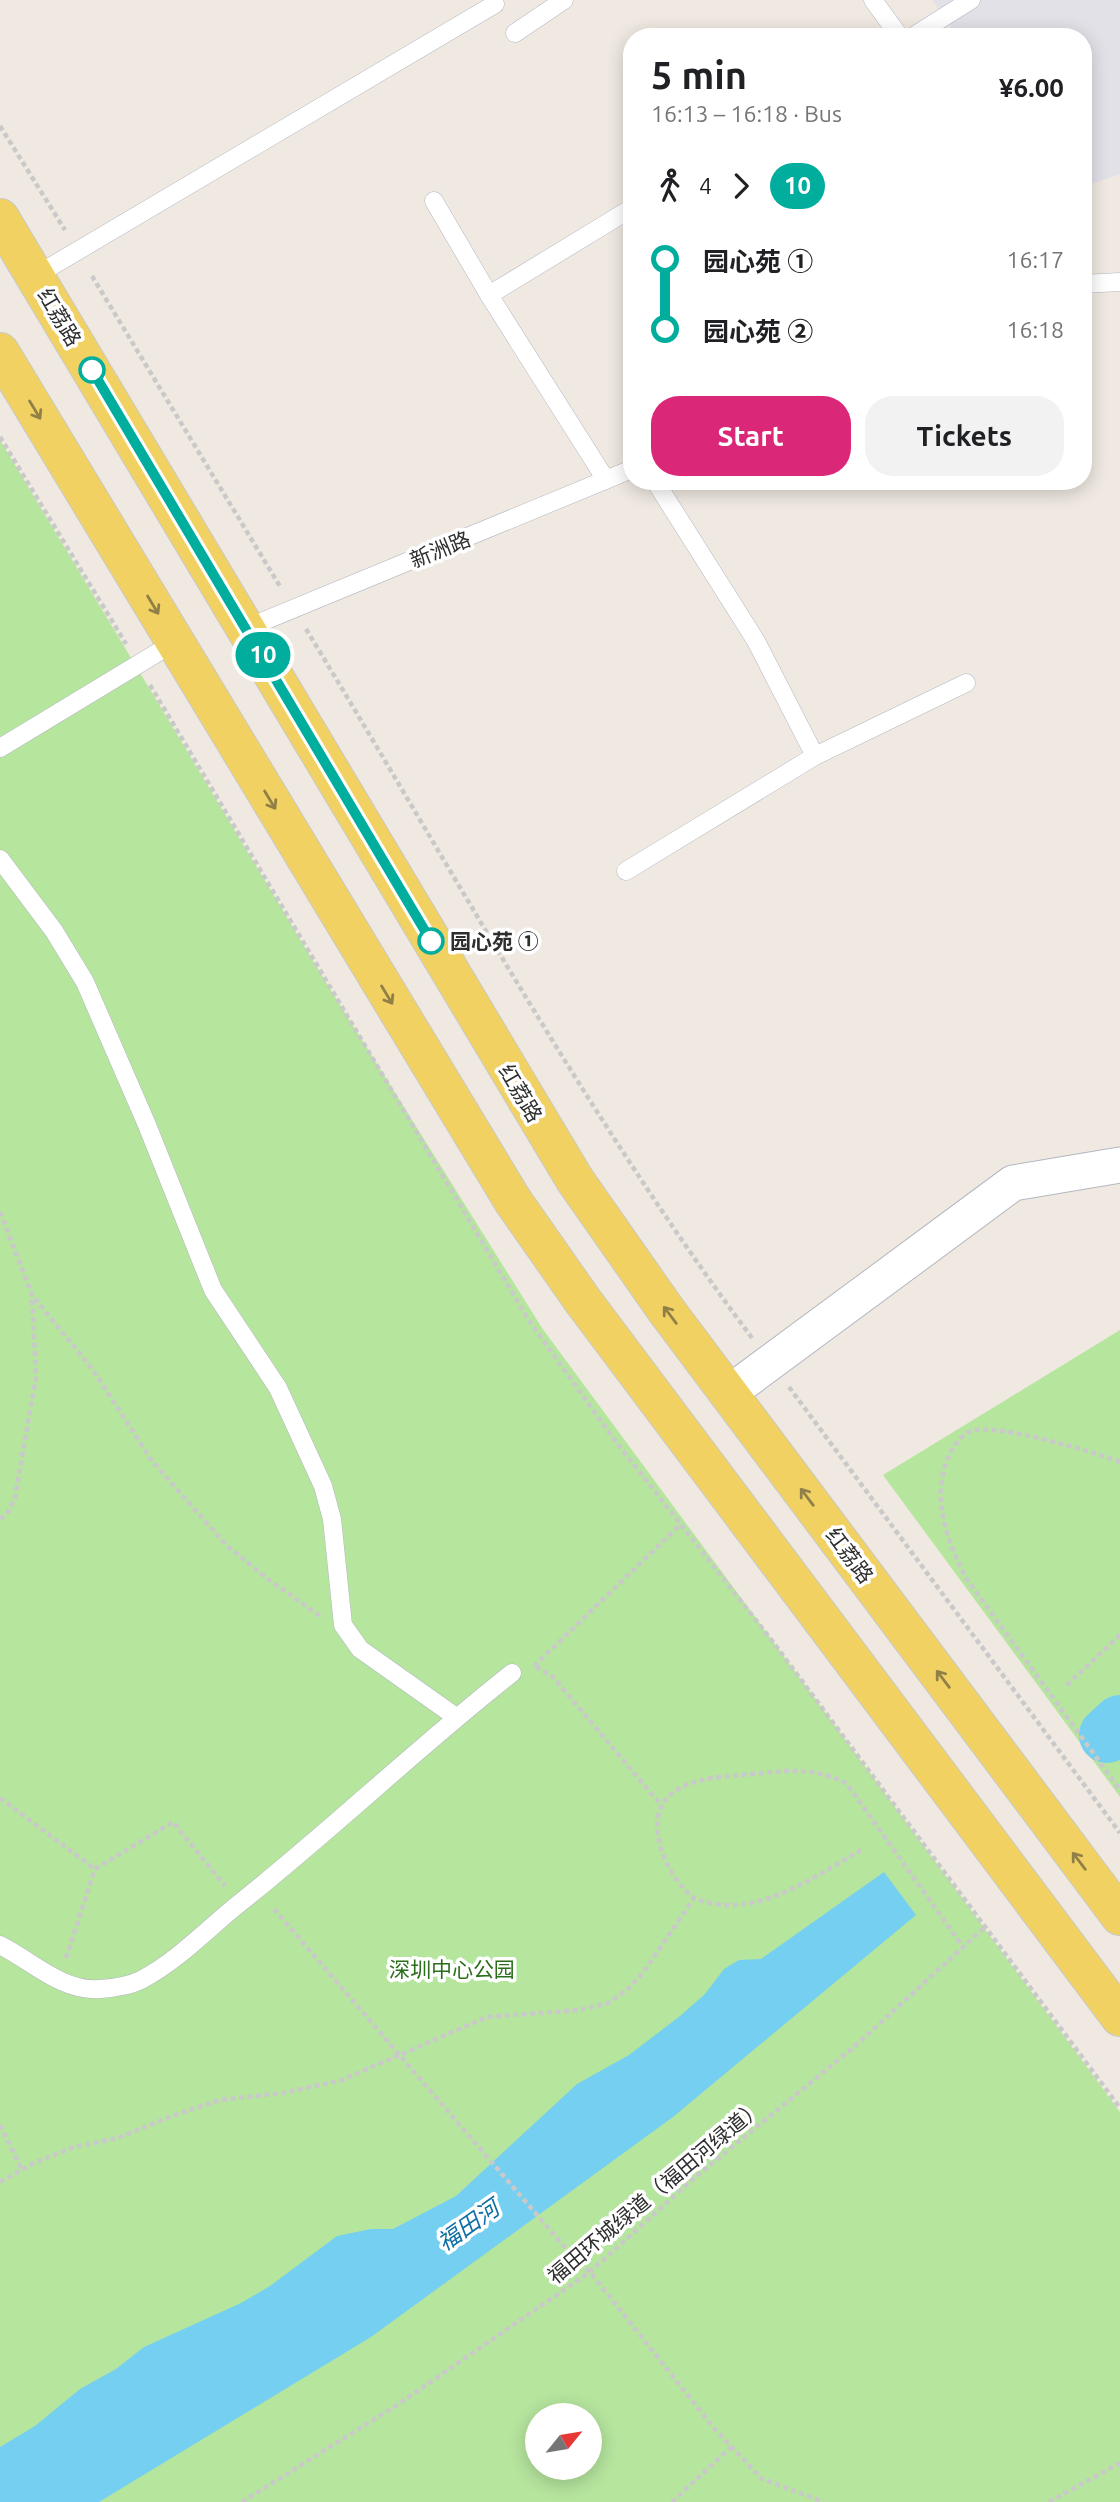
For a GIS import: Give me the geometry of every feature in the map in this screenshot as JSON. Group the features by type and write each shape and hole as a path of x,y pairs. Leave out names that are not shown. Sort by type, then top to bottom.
{"main road":[{"name":"红荔路","path":"0,218 568,1168 658,1299 1120,1916"},
{"path":"0,352 458,1114 520,1212 583,1301 1120,2017"}],"street":[{"path":"729,1392 1013,1183 1120,1166"}],"lane":[{"path":"515,33 564,0"},
{"path":"873,0 893,28"},
{"path":"926,28 971,0"},
{"path":"35,276 495,4"},
{"path":"434,201 489,295 606,480"},
{"path":"489,295 623,213"},
{"path":"1092,284 1120,282"},
{"name":"新洲路","path":"247,628 623,473"},
{"path":"661,490 756,641 816,756"},
{"path":"0,748 175,642"},
{"path":"626,871 816,756 966,683"},
{"path":"0,859 54,931 85,982 147,1125 213,1290 278,1388 323,1486 332,1519 343,1625 360,1649 456,1717"},
{"path":"0,1945 59,1980 97,1990 138,1981 177,1957 456,1717 512,1673"}],"path":[{"path":"0,126 65,230"},
{"path":"92,276 601,1119 652,1198 770,1362 1120,1833"},
{"path":"0,1212 32,1295 93,1370 152,1461 226,1545 312,1612 343,1625"},
{"path":"0,1519 9,1511 15,1497 36,1377 32,1295"},
{"path":"1120,1462 1074,1448 994,1430 970,1432 961,1437 947,1461 940,1501 949,1543 966,1578 1120,1790"},
{"path":"512,1673 534,1666 681,1524"},
{"path":"1067,1685 1120,1635"},
{"path":"534,1666 553,1677 661,1805"},
{"path":"861,1850 797,1886 754,1901 734,1905 694,1898 676,1878 662,1849 658,1833 661,1805 679,1788 712,1779 786,1770 834,1777 846,1784 962,1947"},
{"path":"0,1798 94,1869"},
{"path":"59,1980 94,1869 173,1822 239,1903"},
{"path":"0,2182 74,2147 118,2138 220,2100 283,2093 342,2080 487,2017 579,2010 608,2003 628,1989 643,1973 694,1898"},
{"path":"274,1909 562,2244 590,2272 731,2446 762,2479 824,2502"},
{"name":"福田环城绿道（福田河绿道）","path":"242,2502 397,2404 590,2272 692,2180 854,2047 986,1926 1120,2108"},
{"path":"0,2125 22,2170"},
{"path":"672,2502 731,2446"},
{"path":"1049,2502 1120,2463"}],"shaded area":[{"path":"932,0 1120,0 1120,174 1092,184 1092,28 952,28"}],"green space":[{"name":"深圳中心公园","path":"0,440 327,984 542,1328 1120,2112 1120,2502 0,2502"},
{"path":"1120,1330 1120,1797 883,1475"}],"water":[{"path":"884,1872 916,1915 673,2117 371,2337 99,2502 0,2502 0,2447 35,2426 80,2389 116,2369 144,2347 241,2303 270,2286 337,2236 371,2229 393,2229 456,2196 577,2084 629,2055 680,2016 705,1994 724,1969 739,1960 761,1959"}],"waterway":[{"name":"福田河","path":"1107,1735 1120,1723"}],"bus line":[{"name":"10","path":"92,370 431,941"}],"place":[{"name":"园心苑 ①","path":"431,941"}]}
